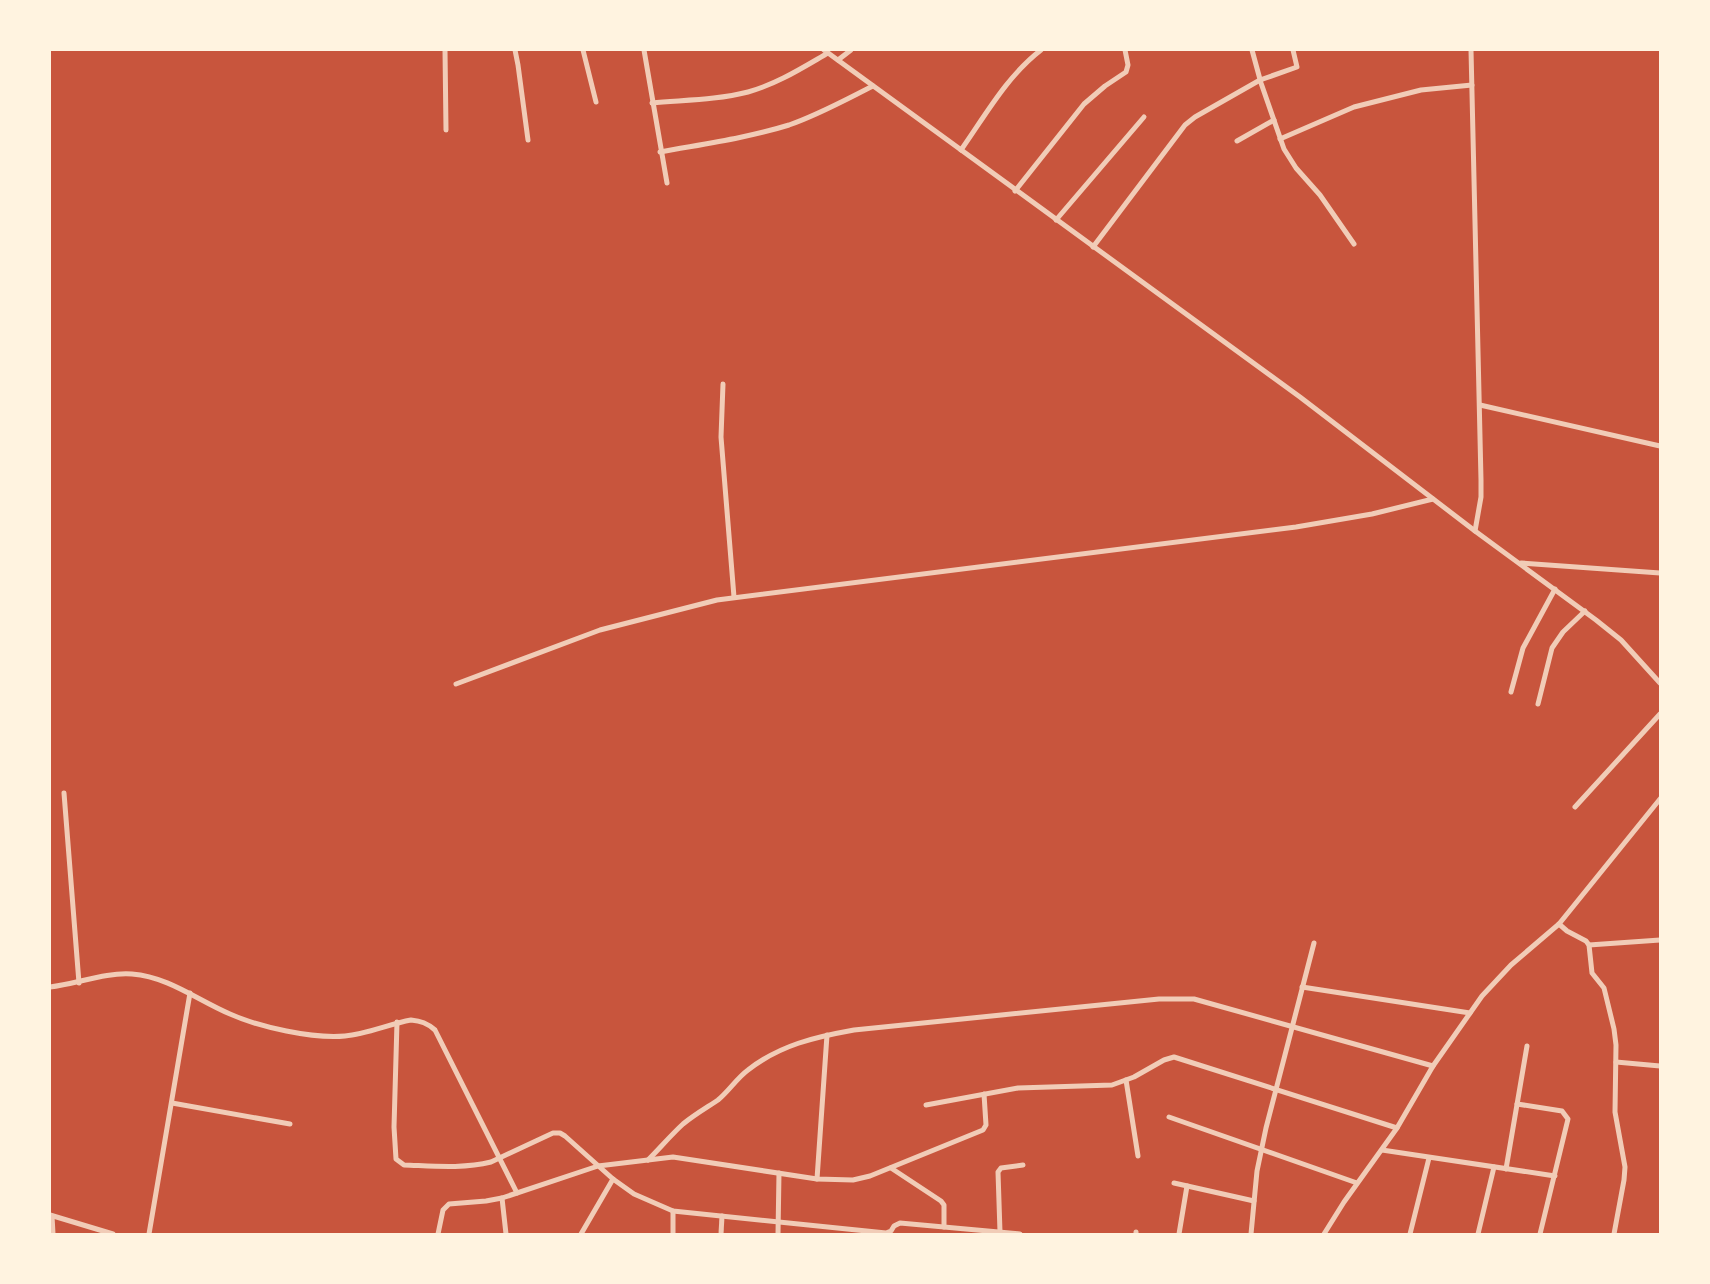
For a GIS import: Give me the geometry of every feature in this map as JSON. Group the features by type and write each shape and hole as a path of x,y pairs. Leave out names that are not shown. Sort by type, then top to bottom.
{"street":[{"path":"445,50 446,130"},
{"path":"515,50 528,140"},
{"path":"583,50 596,102"},
{"path":"644,50 660,152 667,183"},
{"path":"838,60 851,50"},
{"path":"961,150 1005,87 1019,70 1041,50"},
{"path":"1015,191 1084,104 1099,90 1126,72 1128,64 1125,50"},
{"path":"1252,50 1280,139 1290,159 1320,195 1354,244"},
{"path":"1093,247 1185,125 1195,116 1260,80 1297,67 1293,50"},
{"path":"1471,50 1481,497 1475,531"},
{"path":"652,103 712,98 747,92 783,78 826,52 1300,397 1475,531 1585,611 1621,640 1660,683"},
{"path":"1280,139 1354,107 1421,90 1472,85"},
{"path":"660,152 756,134 790,125 823,112 873,86"},
{"path":"1056,220 1144,117"},
{"path":"1237,141 1274,120"},
{"path":"723,384 721,445 734,597"},
{"path":"1480,405 1660,446"},
{"path":"456,684 600,630 734,597 1296,527 1372,514 1433,499"},
{"path":"1519,563 1660,573"},
{"path":"1511,692 1524,648 1555,589"},
{"path":"1538,704 1552,648 1560,635 1585,611"},
{"path":"1575,807 1660,714"},
{"path":"64,792 79,983"},
{"path":"1324,1234 1357,1183 1397,1128 1433,1066 1482,996 1511,965 1559,924 1660,799"},
{"path":"1559,924 1567,931 1586,941 1589,945 1592,973 1603,984 1614,1029 1616,1062 1615,1112 1625,1167 1614,1234"},
{"path":"1589,945 1660,940"},
{"path":"1250,1234 1257,1171 1314,943"},
{"path":"50,987 79,983 113,974 148,976 165,981 232,1015 304,1034 345,1036 411,1020 428,1024 435,1030 517,1193"},
{"path":"1302,987 1470,1013"},
{"path":"149,1234 190,993"},
{"path":"648,1160 683,1125 718,1099 746,1071 784,1048 807,1039 864,1029 1159,999 1194,999 1433,1066"},
{"path":"397,1022 394,1127 396,1159 404,1166 471,1166 491,1162 554,1133 565,1136 613,1180 634,1194 673,1211 886,1232 891,1231 900,1223 990,1233 1020,1234"},
{"path":"817,1179 827,1035"},
{"path":"1506,1169 1527,1046"},
{"path":"926,1105 1018,1088 1112,1084 1126,1080 1174,1057 1397,1128"},
{"path":"1616,1062 1660,1066"},
{"path":"1126,1080 1138,1156"},
{"path":"438,1234 443,1210 449,1204 502,1198 598,1166 673,1157 817,1179 853,1180 870,1176 983,1130 986,1125 984,1094"},
{"path":"172,1103 290,1124"},
{"path":"1517,1104 1558,1110 1566,1114 1568,1124 1540,1234"},
{"path":"1169,1117 1357,1183"},
{"path":"1382,1150 1555,1176"},
{"path":"1410,1234 1429,1158"},
{"path":"1000,1232 998,1172 1001,1168 1022,1165"},
{"path":"1478,1234 1494,1167"},
{"path":"891,1168 941,1201 944,1205 944,1227"},
{"path":"778,1234 779,1173"},
{"path":"581,1234 613,1180"},
{"path":"1174,1183 1254,1201"},
{"path":"1179,1234 1187,1186"},
{"path":"502,1198 506,1234"},
{"path":"673,1211 673,1234"},
{"path":"53,1234 51,1216 113,1234"},
{"path":"722,1216 722,1234"},
{"path":"937,1226 937,1234"}]}
